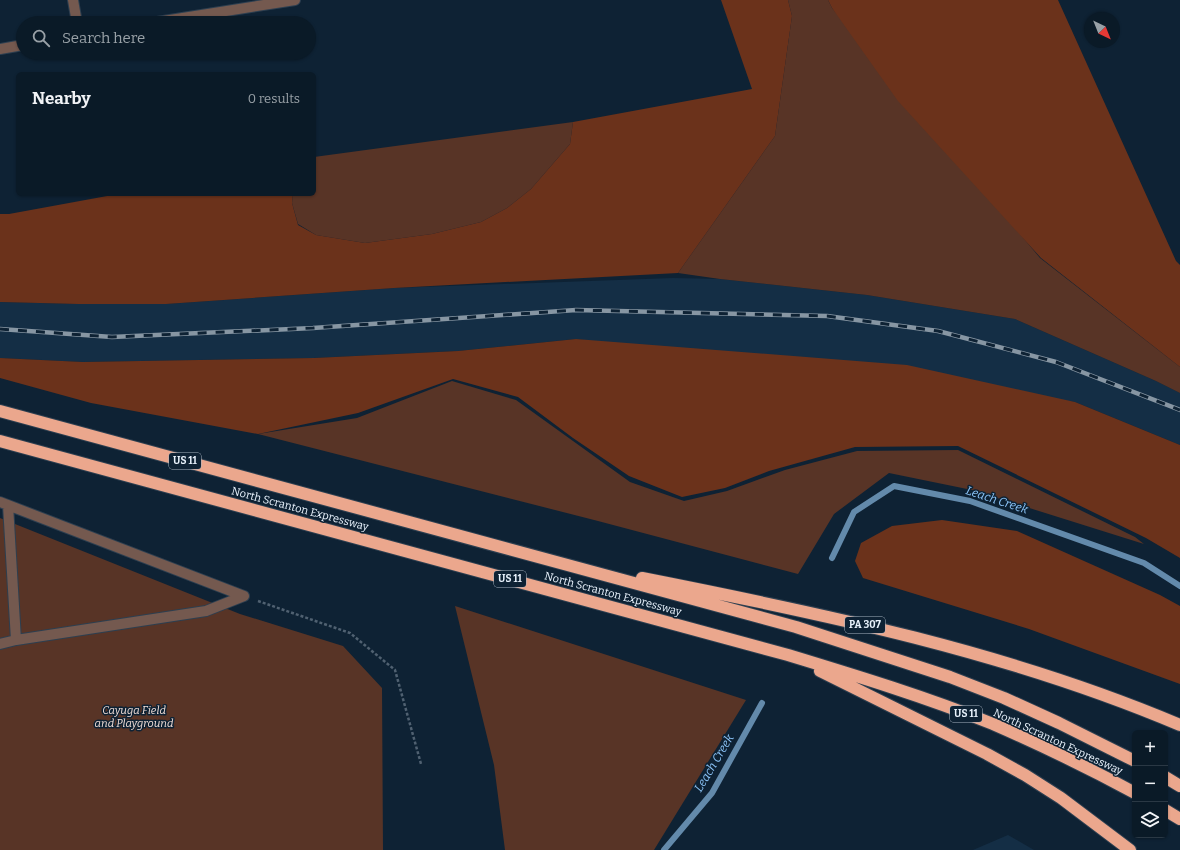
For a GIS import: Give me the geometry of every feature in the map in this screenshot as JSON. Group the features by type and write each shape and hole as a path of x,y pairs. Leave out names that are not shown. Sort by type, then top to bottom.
{"highway":[{"name":"North Scranton Expressway","path":"0,411 796,628 950,677 1004,698 1059,723 1132,760"},
{"name":"North Scranton Expressway","path":"0,441 788,655 867,679 993,724 1047,748 1132,791"},
{"name":"PA 307","path":"541,558 785,606 925,640 1078,686 1151,712 1180,725"},
{"path":"788,655 980,750 1025,775 1061,798 1130,850"},
{"path":"1168,779 1180,786"},
{"path":"1168,812 1180,819"}],"street":[{"path":"72,0 75,16"},
{"path":"195,16 295,0"},
{"path":"0,49 16,46"},
{"path":"16,640 4,504 244,596"},
{"path":"0,644 16,640 206,611 244,596"}],"path":[{"path":"244,596 350,633 396,670 421,764"}],"shaded area":[{"path":"721,0 788,0 792,16 775,136 678,273 394,288 166,304 0,302 0,214 9,214 107,196 293,196 292,203 298,225 316,235 365,243 432,234 481,222 507,208 531,189 570,144 573,122 752,89"},
{"path":"828,0 1058,0 1176,261 1180,265 1180,367 1041,258 898,101 832,8"},
{"path":"673,278 720,279 867,295 1015,319 1180,393 1180,445 1075,402 576,339 458,351 314,358 83,362 0,358 0,302 166,304 394,288"},
{"path":"576,339 907,365 1075,402 1180,445 1180,558 1146,538 958,446 855,447 769,471 725,488 682,497 629,476 573,438 518,397 453,379 358,413 258,434 91,403 0,378 0,358 83,362 314,358 458,351"},
{"path":"942,520 1017,531 1160,595 1180,606 1180,684 1029,629 863,578 855,561 861,543 892,526"},
{"path":"1008,835 1034,850 973,850"}],"green space":[{"path":"788,0 828,0 832,8 1040,258 1180,367 1180,393 1015,319 867,295 678,273 775,136 792,16"},
{"path":"573,122 570,144 531,189 507,208 481,222 432,234 365,243 316,235 298,224 292,203 293,196 316,196 316,157"},
{"path":"452,381 516,400 630,482 684,501 727,491 785,470 857,451 958,450 1135,537 1144,544 972,490 889,473 834,514 798,574 258,434 357,418"},
{"name":"Cayuga Field and Playground","path":"0,518 240,614 343,646 382,688 383,850 0,850"},
{"path":"455,606 746,700 654,850 505,850 494,765"}],"waterway":[{"name":"Leach Creek","path":"832,558 854,512 894,486 970,501 1144,563 1180,586"},
{"name":"Leach Creek","path":"664,850 712,793 762,703"}],"railway":[{"path":"0,329 112,337 313,328 576,310 827,316 938,331 1056,362 1180,410"}]}
